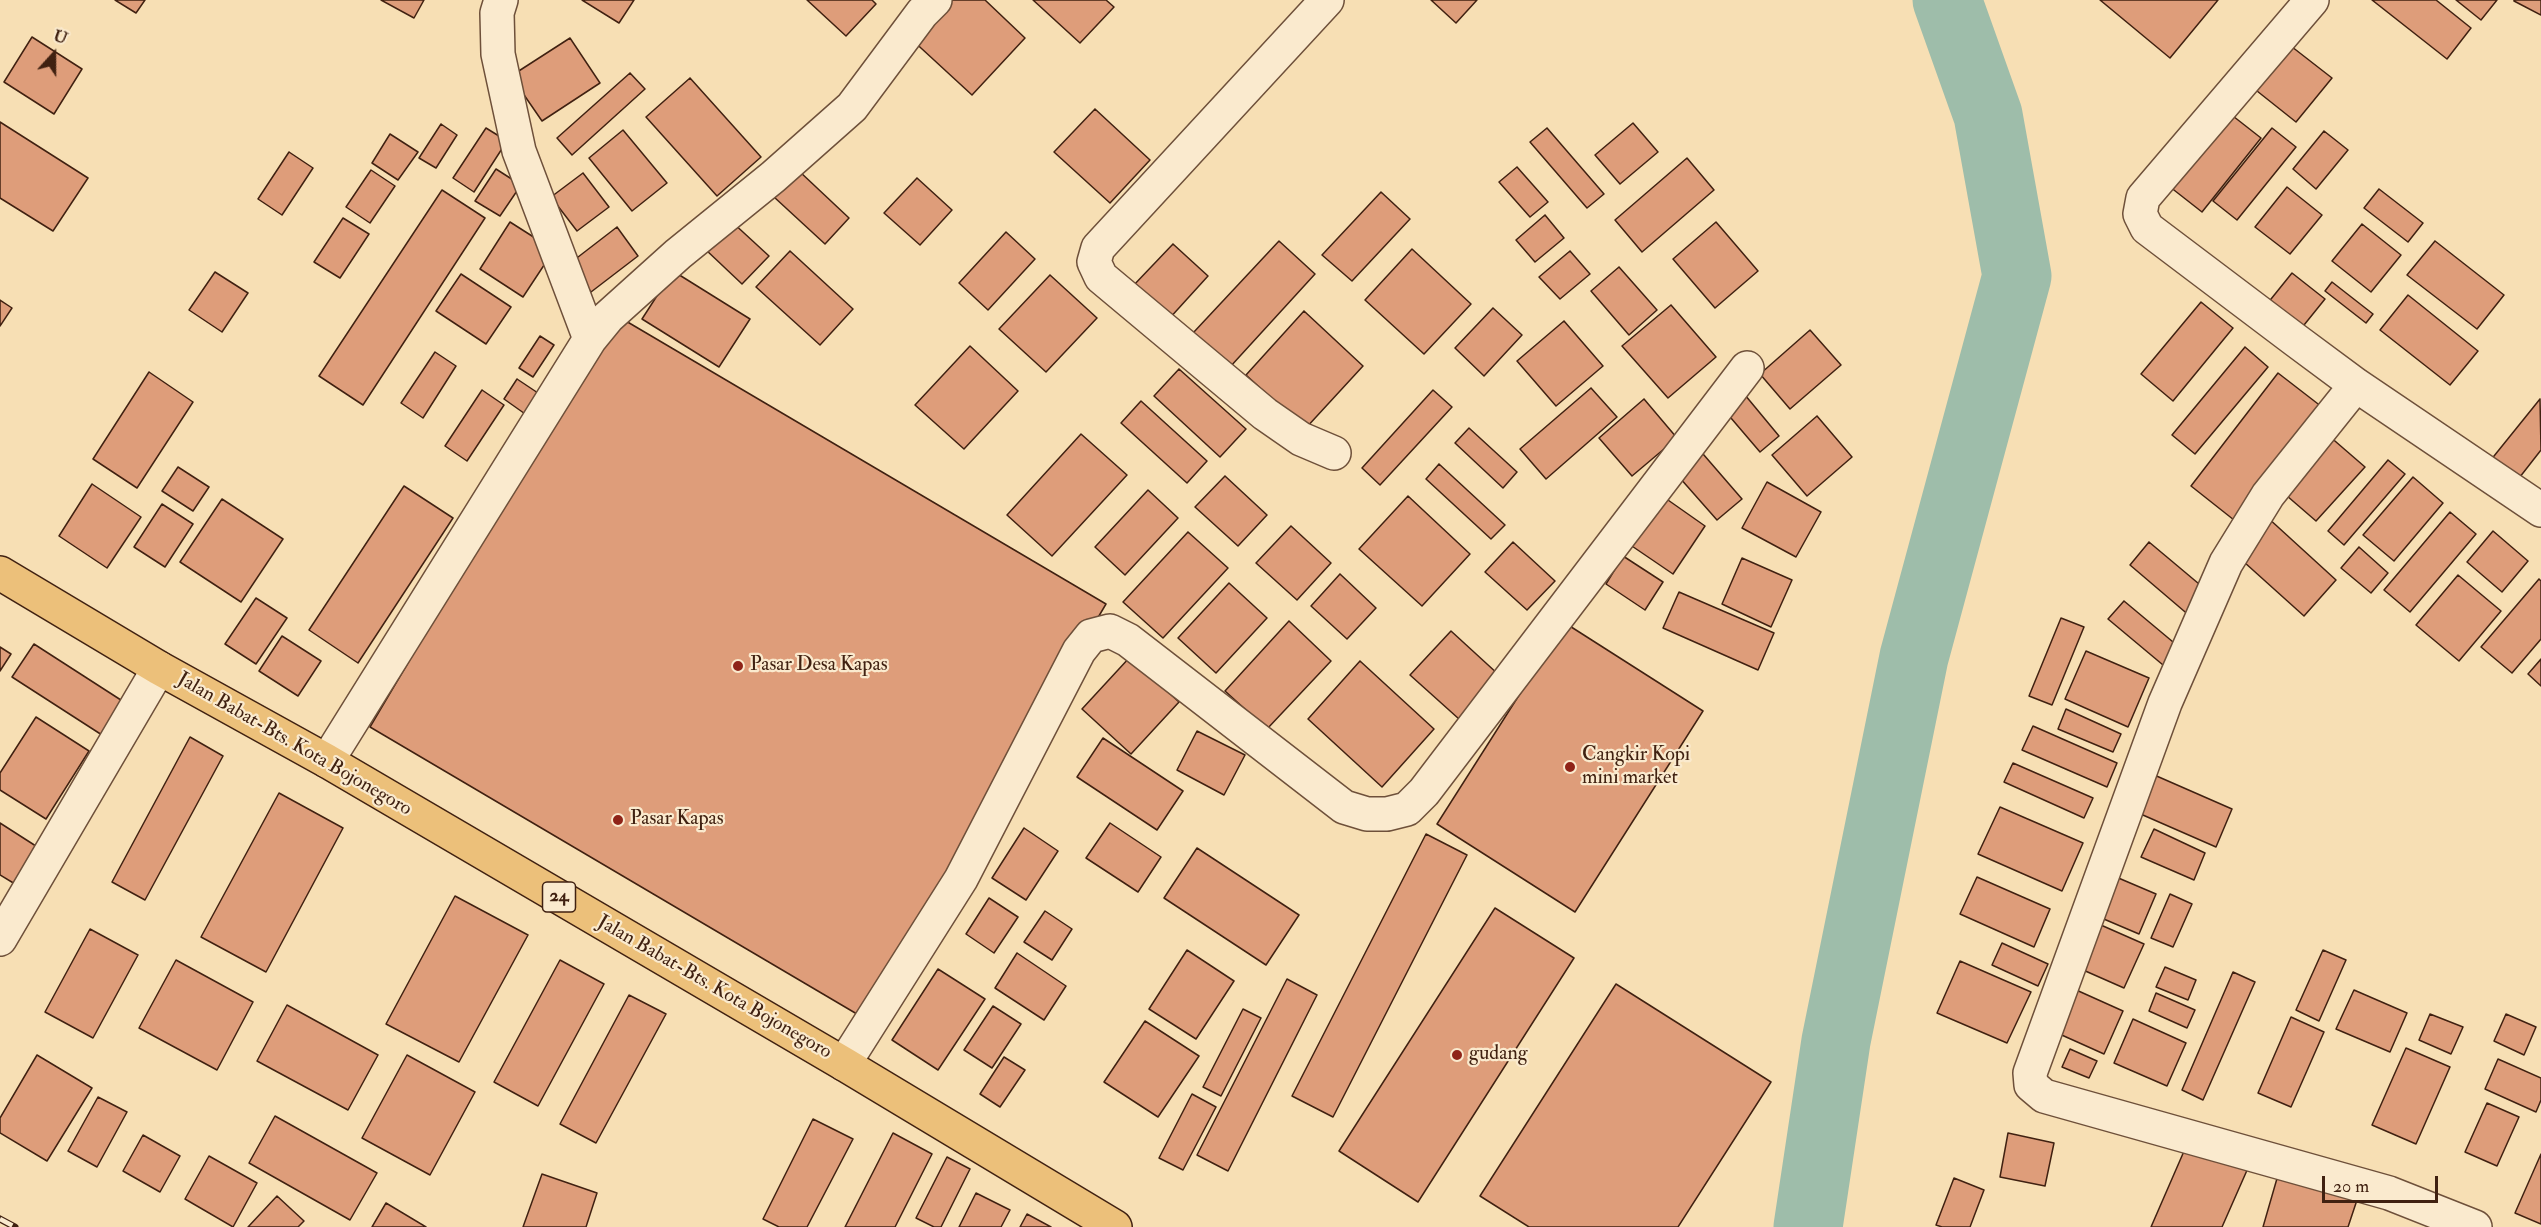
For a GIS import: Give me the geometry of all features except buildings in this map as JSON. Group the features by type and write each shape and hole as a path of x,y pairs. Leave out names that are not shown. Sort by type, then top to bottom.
{"highway":[{"name":"Jalan Babat-Bts. Kota Bojonegoro","path":"0,573 159,668 327,761 844,1064 1115,1227"}],"street":[{"path":"501,0 496,13 498,54 519,151 590,339"},
{"path":"327,761 590,339 608,317 678,254 772,177 852,107 935,0"},
{"path":"1327,0 1098,248 1094,262 1101,277 1265,414 1301,439 1334,453"},
{"path":"2312,0 2143,198 2140,214 2147,228 2356,385 2541,510"},
{"path":"844,1064 961,879 1080,651 1091,636 1110,631 1128,640 1344,807 1367,814 1387,814 1407,809 1424,792 1747,368"},
{"path":"2356,385 2268,495 2226,563 2165,703 2030,1073 2031,1085 2044,1096 2389,1193 2475,1227"},
{"path":"0,939 159,668"}],"waterway":[{"path":"1808,1227 1836,1041 1914,657 2017,276 1988,115 1947,0"}],"railway":[{"path":"0,1219 15,1227"}],"place":[{"name":"Pasar Desa Kapas","path":"738,666"},
{"name":"Cangkir Kopi mini market","path":"1570,767"},
{"name":"Pasar Kapas","path":"618,820"},
{"name":"gudang","path":"1457,1055"}]}
